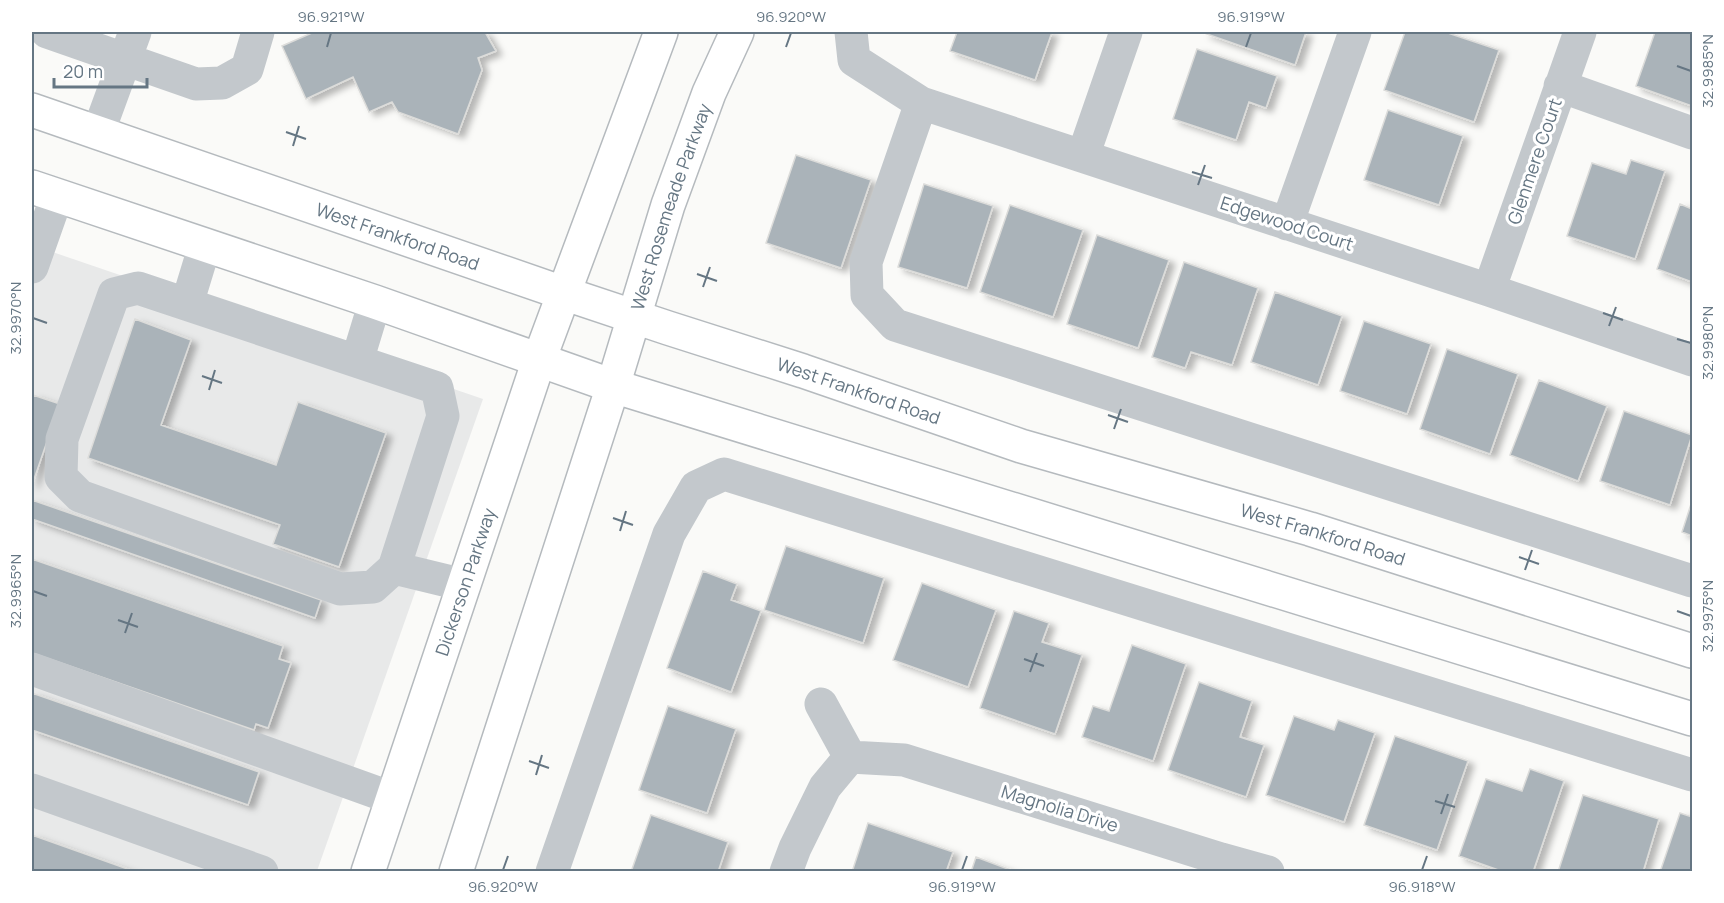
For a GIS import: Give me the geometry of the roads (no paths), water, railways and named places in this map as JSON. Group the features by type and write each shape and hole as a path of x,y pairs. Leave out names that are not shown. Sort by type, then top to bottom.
{"main road":[{"path":"564,293 661,32"},
{"name":"West Rosemeade Parkway","path":"613,386 668,205 709,93 737,32"},
{"name":"West Frankford Road","path":"32,110 635,317 804,370 1021,446 1310,528 1692,651"},
{"path":"44,192 375,302 613,386 1692,720"},
{"name":"Dickerson Parkway","path":"368,872 539,360 564,293"},
{"path":"456,872 613,386"}],"street":[{"path":"47,32 130,45 196,84 222,83 247,69 258,32"},
{"path":"1083,156 1126,32"},
{"path":"1287,224 1355,32"},
{"name":"Glenmere Court","path":"1489,290 1580,32"},
{"path":"98,133 130,45"},
{"name":"Edgewood Court","path":"853,46 921,104 1489,290 1692,360"},
{"path":"1560,86 1692,133"},
{"path":"921,104 866,262 867,295 895,325 1692,581"},
{"path":"32,267 44,192"},
{"path":"187,304 205,245"},
{"path":"138,288 187,304 437,388 443,416 394,568 373,587 340,589 80,496 61,477 62,439 114,294 138,288"},
{"path":"357,361 375,302"},
{"path":"552,872 669,534 696,487 724,474 1692,775"},
{"path":"394,568 464,585"},
{"path":"32,669 393,798"},
{"path":"786,872 795,848 825,787 850,757 822,704"},
{"name":"Magnolia Drive","path":"850,757 904,760 1268,872"},
{"path":"32,790 252,870"}]}
